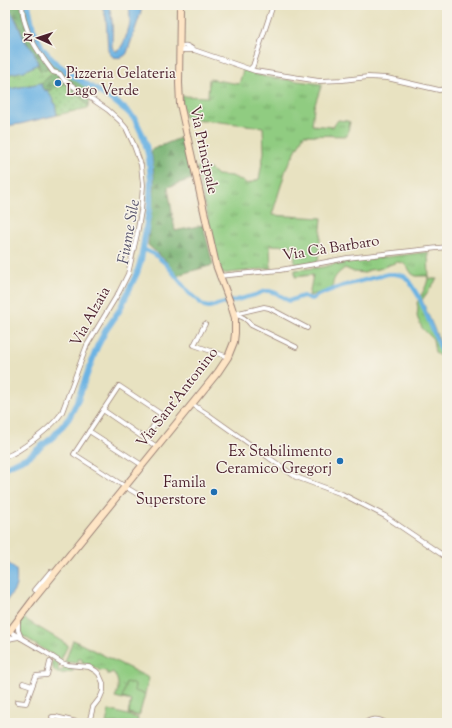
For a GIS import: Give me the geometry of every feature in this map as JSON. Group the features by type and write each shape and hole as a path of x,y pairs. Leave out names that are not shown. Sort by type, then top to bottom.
{"main road":[{"name":"Via Principale","path":"180,5 180,104 216,266 228,297"},
{"name":"Via Sant'Antonino","path":"7,634 124,486 218,372 228,357 234,337 235,323 234,314 228,297"}],"street":[{"name":"Via Alzaia","path":"5,457 20,449 59,418 87,345 119,292 128,274 141,211 143,185 142,170 129,133 120,120 108,110 64,80 60,74 53,72 33,42 26,28 22,5"},
{"path":"250,69 253,66 273,5"},
{"path":"180,35 188,46 194,50"},
{"path":"180,49 185,45 188,46"},
{"path":"180,49 194,50 255,71 319,81 343,80 368,76 387,78 439,90 447,89"},
{"name":"Via Cà Barbaro","path":"219,276 280,270 347,258 447,247"},
{"path":"234,314 264,307 270,308 307,328"},
{"path":"234,314 245,318 251,325 296,346"},
{"path":"205,324 194,345 228,357"},
{"path":"145,439 161,414 119,386 74,454 152,503"},
{"path":"192,404 296,477 342,494 385,516 447,557"},
{"path":"102,410 157,447"},
{"path":"89,431 142,465"},
{"name":"Via Sant'Antonino","path":"35,590 50,572 55,573"},
{"path":"19,618 18,630 20,638"},
{"path":"7,634 20,638 63,664 90,667 99,674 103,683 103,691 93,707 89,723"},
{"path":"5,640 20,638"},
{"path":"18,702 26,703 36,676 47,675 50,662"},
{"path":"23,683 32,686"},
{"path":"52,717 81,723"},
{"path":"365,723 373,719 386,723"}],"green space":[{"path":"5,5 27,5 32,30 39,44 51,61 93,91 88,106 69,86 64,84 52,90 44,90 42,88 41,83 56,71 50,68 40,70 38,62 24,38 17,21"},
{"path":"38,64 38,67 43,70 50,68 56,71 41,83 5,90 5,75 24,71"},
{"path":"243,70 266,77 322,84 314,107 312,125 333,127 338,120 350,122 347,136 304,135 286,169 272,215 322,218 318,262 295,265 294,246 270,245 271,268 221,274 196,168 200,167 210,169 217,175 232,176 248,184 259,179 264,152 263,127 185,118 182,105 182,96 208,97 209,79 239,84"},
{"path":"67,84 81,98 88,108 57,115 55,104 48,91 52,90 56,86"},
{"path":"183,138 192,179 168,187 175,231 203,225 213,265 181,274 177,277 165,260 148,245 154,191 154,170 151,150"},
{"path":"428,252 429,279 437,279 422,300 447,359 447,379 443,372 446,361 435,353 433,339 422,328 417,316 417,303 426,287 428,276 416,276 412,274 403,263 397,262 379,269 369,270 365,273 354,272 345,268 334,279 333,289 309,296 313,275 295,277 295,270"},
{"path":"23,618 68,645 61,660 23,637 20,632 20,628"},
{"path":"73,640 149,678 139,716 128,714 131,701 115,697 118,690 118,684 117,678 113,672 107,674 107,672 82,663 82,659 78,659 78,663 65,662"},
{"path":"54,660 59,664 59,671 62,671 64,666 73,667 73,671 63,674 56,672 51,663"},
{"path":"126,682 135,685 134,691 145,694 139,716 129,713 131,700 122,698"},
{"path":"109,710 138,718 137,723 106,723"}],"water":[{"path":"102,5 108,5 110,10 112,47 116,51 120,49 128,31 130,22 130,5 141,5 139,18 127,53 123,57 113,57 108,50 106,18"},
{"path":"5,7 14,17 25,40 34,52 38,64 24,71 5,75"},
{"path":"41,83 42,88 48,91 55,104 57,115 5,126 5,90"},
{"path":"5,562 16,570 17,581 13,591 5,603"}],"waterway":[{"name":"Fiume Sile","path":"5,467 28,457 53,437 69,418 77,402 97,347 119,311 137,273 141,260 150,204 151,180 149,158 144,138 135,119 113,100 67,72 54,62 42,48 33,29 28,5"},
{"path":"143,249 154,254 166,264 189,293 204,306 209,307 265,291 276,293 289,301 303,296 311,299 342,286 388,274 404,276 419,297 447,365"}],"place":[{"name":"Pizzeria Gelateria Lago Verde","path":"58,83"},
{"name":"Ex Stabilimento Ceramico Gregorj","path":"340,461"},
{"name":"Famila Superstore","path":"214,492"}]}
